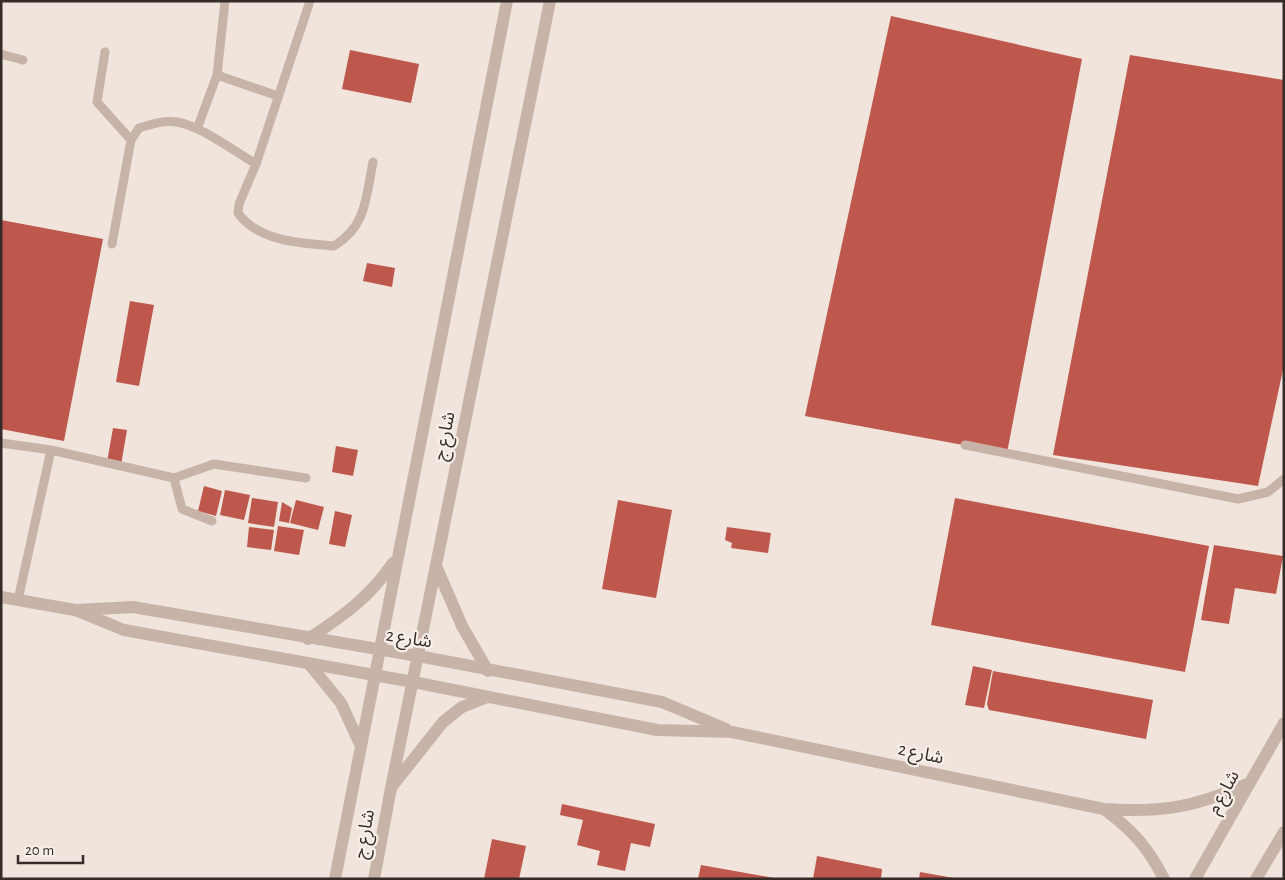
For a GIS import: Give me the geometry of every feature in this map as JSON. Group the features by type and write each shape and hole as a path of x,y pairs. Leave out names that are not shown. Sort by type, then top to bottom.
{"street":[{"name":"شارع ج","path":"334,879 508,1"},
{"name":"شارع ج","path":"374,879 390,788 550,1"},
{"path":"308,639 360,603 378,585 396,559"},
{"path":"436,566 462,626 488,671"},
{"name":"شارع 2","path":"1,597 75,610 124,630 310,665 413,682 485,698 656,730 732,732 1104,809 1141,812 1178,808 1214,799 1247,784"},
{"name":"شارع 2","path":"75,610 133,607 308,639 418,656 488,671 662,702 732,732"},
{"path":"310,665 342,704 360,743"},
{"path":"390,788 443,722 462,707 485,698"},
{"name":"شارع م","path":"1195,879 1247,784 1284,724"},
{"name":"شارع 2","path":"1104,809 1130,829 1152,854 1164,879"},
{"path":"1256,879 1284,832"}],"lane":[{"path":"197,129 217,75 225,1"},
{"path":"310,1 256,164 239,204 238,213 243,220 256,230 270,237 334,246 352,232 362,218 373,162"},
{"path":"104,52 97,102 131,140"},
{"path":"1,54 23,60"},
{"path":"217,75 278,96"},
{"path":"112,244 131,140 139,128 160,122 178,122 197,129 256,164"},
{"path":"1,443 51,450 174,478 214,464 306,478"},
{"path":"966,445 1238,499 1268,492 1284,479"},
{"path":"18,600 51,450"},
{"path":"174,478 182,510 212,521"}],"building":[{"path":"891,16 1082,59 1007,453 805,416"},
{"path":"350,50 419,64 411,103 342,89"},
{"path":"1130,55 1284,80 1284,365 1258,486 1053,455"},
{"path":"1,220 103,239 64,441 1,429"},
{"path":"367,263 395,268 392,287 363,281"},
{"path":"130,301 154,305 139,386 116,382"},
{"path":"113,428 127,430 121,465 107,462"},
{"path":"336,446 358,450 353,476 332,472"},
{"path":"204,486 222,491 216,516 198,511"},
{"path":"225,490 250,495 244,520 220,515"},
{"path":"252,498 278,502 274,527 248,523"},
{"path":"955,498 1209,546 1185,672 931,625"},
{"path":"296,500 324,507 318,530 290,523"},
{"path":"618,500 672,510 656,598 602,589"},
{"path":"282,502 292,508 289,523 279,521"},
{"path":"335,511 352,515 345,547 329,544"},
{"path":"278,526 304,530 299,555 274,551"},
{"path":"249,527 274,530 271,550 247,547"},
{"path":"727,527 771,533 768,553 731,548 732,543 725,540"},
{"path":"1214,545 1283,556 1276,594 1235,588 1229,624 1201,620"},
{"path":"973,666 992,670 984,708 965,705"},
{"path":"993,671 1153,700 1146,739 989,710 987,704"},
{"path":"562,804 655,824 650,847 631,843 625,871 597,865 600,851 577,845 583,820 560,815"},
{"path":"492,839 526,846 519,879 484,879"},
{"path":"817,856 882,869 881,879 813,879"},
{"path":"701,865 774,878 774,879 698,879"},
{"path":"920,872 954,878 954,879 919,879"}]}
